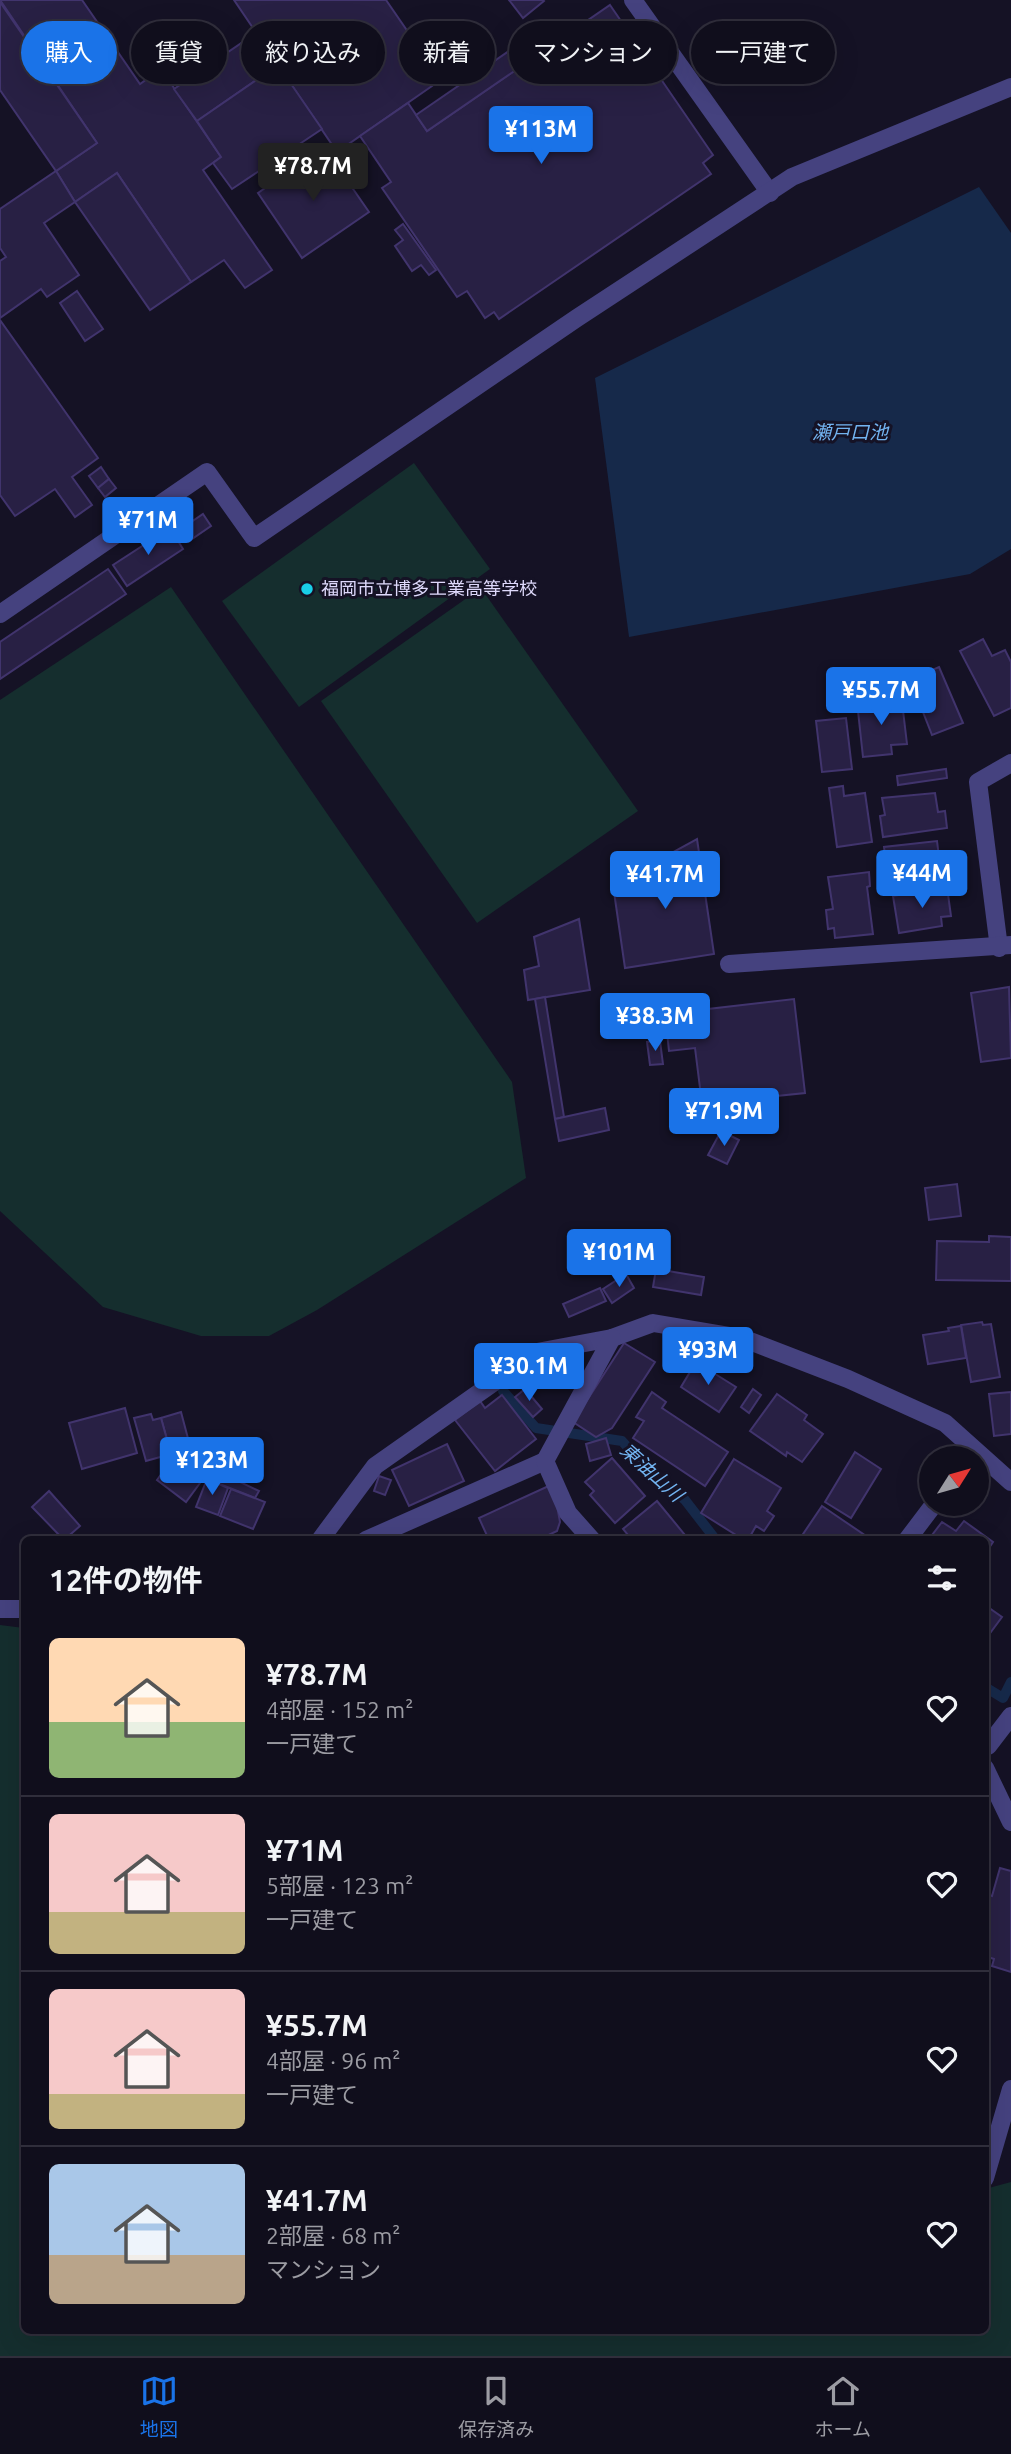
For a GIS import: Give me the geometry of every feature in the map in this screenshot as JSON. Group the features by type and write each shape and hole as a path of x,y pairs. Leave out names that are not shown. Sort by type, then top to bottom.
{"street":[{"path":"633,0 770,192"},
{"path":"0,614 207,472 254,538 565,326 792,177 1011,87"},
{"path":"729,964 1005,946 978,782 1011,764"},
{"path":"323,1536 374,1466 537,1352 612,1338 653,1323 742,1338 848,1378 945,1423 966,1446"},
{"path":"375,1536 547,1457 612,1338"},
{"path":"547,1457 568,1513 588,1536"},
{"path":"989,1466 1011,1482"},
{"path":"910,1536 925,1516"},
{"path":"0,1609 21,1609"},
{"path":"989,1745 1011,1716"},
{"path":"989,1776 1011,1822"},
{"path":"989,2164 1011,2089"}],"green space":[{"path":"414,463 490,569 299,707 222,601"},
{"path":"171,587 512,1082 526,1178 317,1310 269,1336 201,1336 103,1307 0,1211 0,700"},
{"path":"481,588 638,811 477,923 321,701"},
{"path":"0,1625 21,1628 21,2334 989,2334 989,2188 1011,2182 1011,2356 0,2356"}],"water":[{"name":"瀬戸口池","path":"979,187 1011,233 1011,549 970,574 629,637 595,378"}],"building":[{"path":"0,0 82,0 96,21 21,21 21,31"},
{"path":"234,0 386,0 400,21 399,84 432,86 337,152 291,84 385,84 385,21 248,21"},
{"path":"509,0 543,0 544,1 523,18"},
{"path":"0,2 21,33 21,84 56,84 97,143 56,171 0,90"},
{"path":"610,5 621,21 587,21"},
{"path":"241,43 241,84 251,84 197,121 174,89 181,84 227,84 227,53"},
{"path":"117,51 131,71 131,84 171,84 221,157 203,170 272,270 245,288 224,260 191,282 117,173 75,202 56,171 97,143 57,84 117,84"},
{"path":"509,51 509,75 427,131 416,115 461,84 495,84 495,61"},
{"path":"509,75 509,84 664,84 713,155 703,163 711,174 499,319 494,312 485,318 467,291 457,297 382,188 391,182 360,136 408,103 427,131"},
{"path":"251,84 291,84 322,129 232,189 213,163 221,157 197,121"},
{"path":"324,147 369,212 302,258 258,193"},
{"path":"56,171 75,202 44,223 79,275 47,297 41,289 0,318 0,261 6,257 0,248 0,209"},
{"path":"117,173 191,282 150,310 75,202"},
{"path":"403,224 436,270 429,275 421,265 412,271 395,246 403,240 395,230"},
{"path":"77,291 103,329 85,341 60,303"},
{"path":"0,320 98,458 72,477 92,505 75,517 55,489 15,516 0,495"},
{"path":"101,467 109,479 98,488 89,476"},
{"path":"109,479 116,488 105,497 98,488"},
{"path":"203,514 211,526 189,541 181,529"},
{"path":"170,528 183,549 127,586 113,565"},
{"path":"108,569 126,594 0,679 0,642"},
{"path":"983,639 992,656 1005,650 1011,662 1011,708 994,716 960,651"},
{"path":"939,667 963,723 932,735 912,684 926,678 925,673"},
{"path":"882,700 883,704 902,702 907,744 891,745 892,754 863,757 857,702"},
{"path":"846,718 852,769 822,772 816,721"},
{"path":"946,769 947,778 898,785 897,776"},
{"path":"843,786 844,796 865,793 872,842 837,847 829,788"},
{"path":"935,793 938,812 945,811 947,828 883,837 880,816 885,815 882,798"},
{"path":"697,839 714,954 625,968 613,885"},
{"path":"937,841 942,881 889,887 884,847"},
{"path":"869,872 870,886 867,887 873,934 835,938 834,928 828,929 826,910 833,909 828,877"},
{"path":"947,887 951,916 941,917 942,926 899,933 893,896"},
{"path":"579,919 590,990 528,1000 524,970 539,966 534,937"},
{"path":"1009,987 1011,1058 981,1062 971,993"},
{"path":"545,997 564,1117 555,1119 535,999"},
{"path":"794,999 805,1093 702,1104 695,1048 669,1051 665,1014"},
{"path":"660,1041 663,1064 650,1065 647,1042"},
{"path":"605,1108 609,1130 559,1141 555,1119"},
{"path":"721,1131 739,1140 727,1164 708,1155"},
{"path":"957,1184 961,1216 929,1220 925,1188"},
{"path":"989,1236 1011,1237 1011,1281 936,1280 937,1241 989,1242"},
{"path":"656,1269 704,1277 701,1295 653,1287"},
{"path":"626,1274 634,1288 612,1303 603,1289"},
{"path":"600,1288 606,1301 569,1317 563,1304"},
{"path":"982,1322 983,1325 991,1324 1000,1377 971,1382 961,1325"},
{"path":"961,1326 966,1358 928,1364 923,1335"},
{"path":"624,1343 655,1362 612,1428 596,1437 573,1422"},
{"path":"696,1362 736,1387 719,1412 681,1387"},
{"path":"525,1389 542,1409 533,1417 515,1397"},
{"path":"753,1389 761,1395 749,1413 741,1407"},
{"path":"652,1392 666,1402 662,1408 728,1452 705,1486 633,1438 644,1421 636,1417"},
{"path":"1011,1392 1011,1434 994,1436 989,1394"},
{"path":"777,1394 807,1415 804,1420 823,1434 802,1462 787,1452 786,1456 750,1431"},
{"path":"502,1395 536,1439 495,1471 455,1420 480,1401 485,1408"},
{"path":"125,1408 137,1453 82,1469 69,1423"},
{"path":"181,1412 190,1446 198,1453 243,1471 240,1482 259,1491 255,1498 207,1479 171,1454 161,1418"},
{"path":"151,1414 153,1420 161,1418 171,1454 146,1461 134,1418"},
{"path":"606,1438 611,1455 590,1461 586,1444"},
{"path":"447,1444 464,1481 409,1506 392,1470"},
{"path":"855,1452 881,1469 851,1518 825,1502"},
{"path":"612,1458 645,1496 615,1523 590,1495 594,1491 585,1482"},
{"path":"734,1459 781,1488 767,1511 774,1516 764,1531 756,1526 750,1536 738,1536 701,1513"},
{"path":"171,1461 200,1483 186,1502 157,1480"},
{"path":"379,1476 391,1480 385,1495 374,1491"},
{"path":"207,1479 228,1488 218,1515 196,1507"},
{"path":"553,1484 560,1522 557,1531 546,1536 487,1536 479,1518"},
{"path":"231,1489 265,1502 253,1529 220,1516"},
{"path":"49,1491 80,1526 69,1536 60,1536 32,1507"},
{"path":"657,1501 685,1535 629,1536 623,1529"},
{"path":"822,1506 866,1536 802,1536"},
{"path":"964,1521 985,1536 931,1536 942,1522 956,1531"},
{"path":"989,1608 1002,1617 989,1635"},
{"path":"1000,1868 1011,1871 1011,1972 992,1966 994,1959 989,1957 989,1895 992,1896"}],"waterway":[{"name":"東油山川","path":"503,1391 536,1428 622,1441 639,1460 685,1500 713,1536"},
{"name":"東油山川","path":"989,1689 1003,1698 1011,1682"}],"place":[{"name":"福岡市立博多工業高等学校","path":"307,589"}]}
